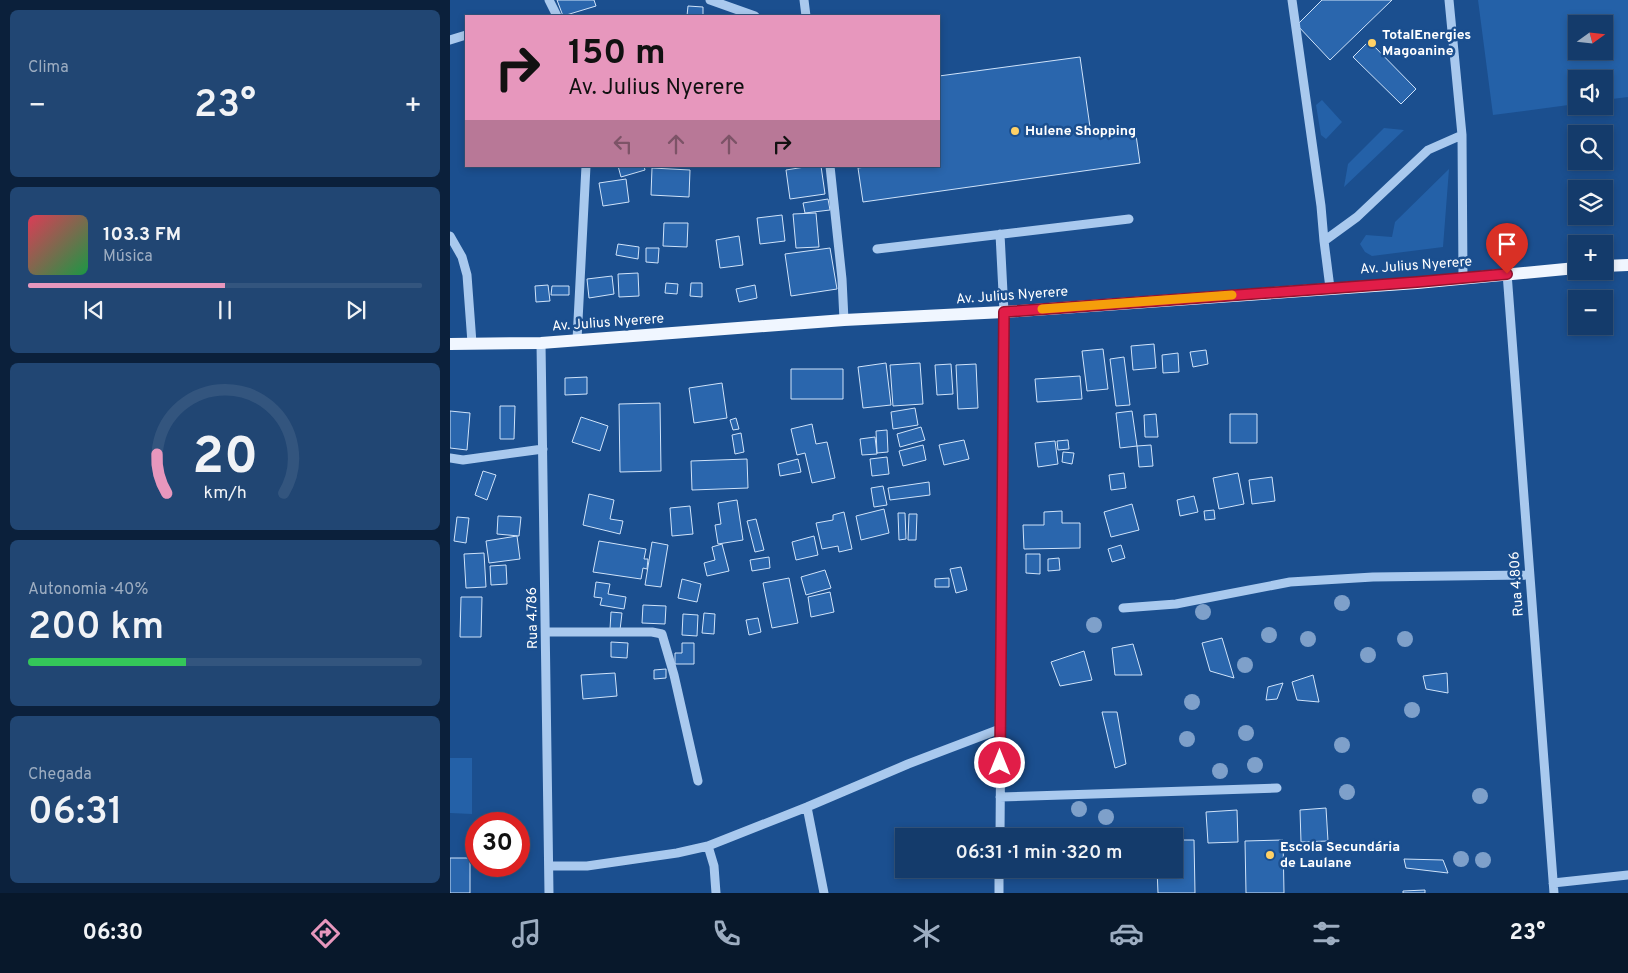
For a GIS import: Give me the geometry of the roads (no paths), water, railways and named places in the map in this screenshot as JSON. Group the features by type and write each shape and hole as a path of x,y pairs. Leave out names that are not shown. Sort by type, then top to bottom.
{"main road":[{"path":"1613,266 1628,265"},
{"name":"Av. Julius Nyerere","path":"450,344 541,343 844,320 1004,312 1568,269"}],"street":[{"path":"549,0 556,15"},
{"path":"710,0 752,15"},
{"path":"804,0 806,15"},
{"path":"1292,0 1310,139 1322,206 1330,288"},
{"path":"1449,0 1462,135 1463,278"},
{"path":"450,40 465,35"},
{"path":"1324,241 1358,217 1428,150 1462,135"},
{"path":"577,340 586,167"},
{"path":"830,167 842,279 844,320"},
{"path":"878,250 1129,219"},
{"path":"1000,234 1004,312 1000,828"},
{"path":"450,236 462,256 467,275 472,344"},
{"name":"Rua 4.806","path":"1507,274 1554,893"},
{"name":"Rua 4.786","path":"541,343 547,632 549,893"},
{"path":"450,458 463,460 543,449"},
{"path":"1123,608 1176,604 1290,582 1373,577 1529,575"},
{"path":"547,632 652,632 662,634 674,674 698,781"},
{"path":"549,866 587,866 677,853 708,846 808,807 908,764 1000,729"},
{"path":"1000,797 1277,788"},
{"path":"808,807 824,893"},
{"path":"708,846 714,866 716,893"},
{"path":"1553,883 1628,874"},
{"path":"999,878 999,893"}],"place":[{"name":"TotalEnergies Magoanine","path":"1372,43"},
{"name":"Hulene Shopping","path":"1015,131"},
{"name":"Escola Secundária de Laulane","path":"1270,855"}]}
